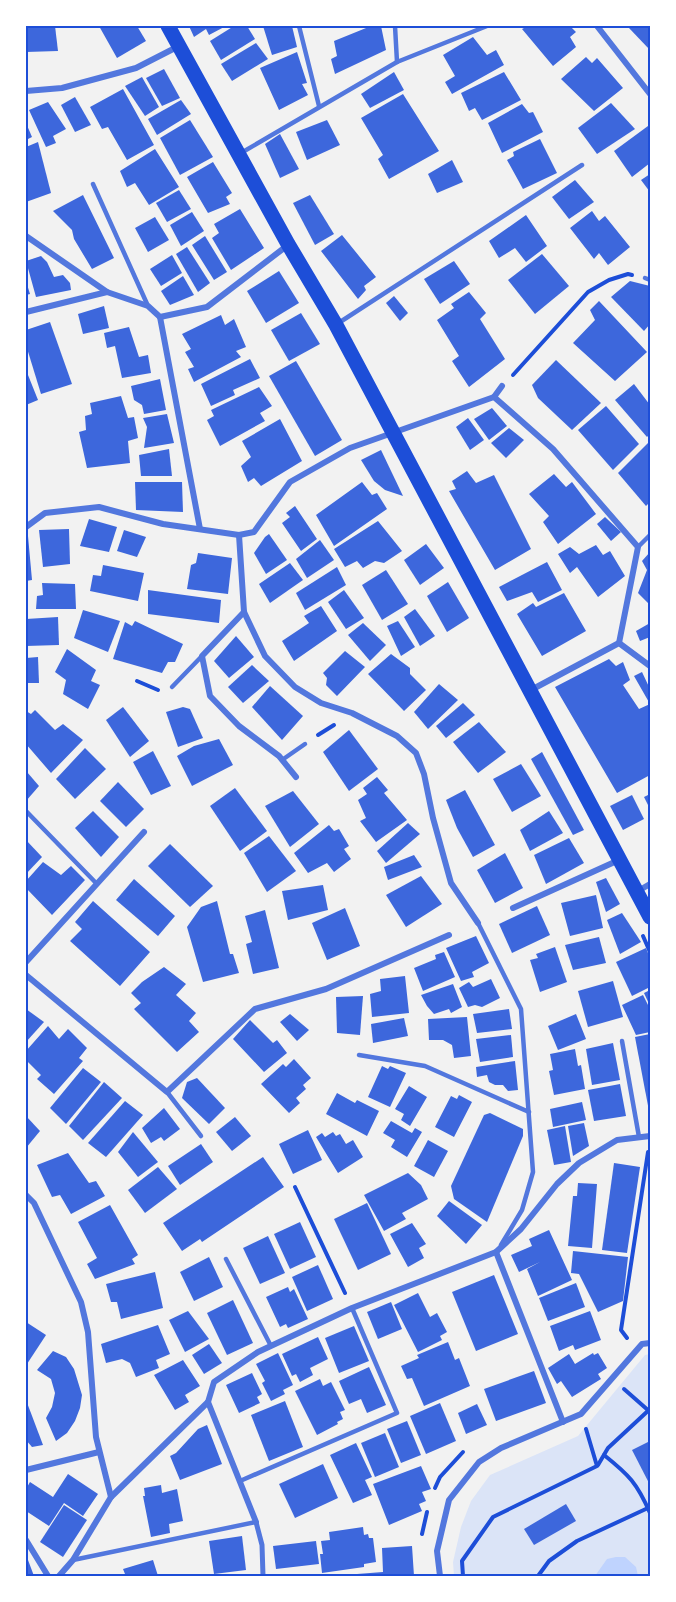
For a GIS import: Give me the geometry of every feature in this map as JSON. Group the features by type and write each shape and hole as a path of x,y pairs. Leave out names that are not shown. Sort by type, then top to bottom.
{"main road":[{"path":"168,26 288,244 336,325 619,860 644,888 651,917"}],"street":[{"path":"597,26 651,94"},
{"path":"26,91 62,88 136,68 179,46"},
{"path":"26,236 107,292 148,306 160,317 200,529"},
{"path":"160,317 207,307 288,244"},
{"path":"26,312 107,292"},
{"path":"26,527 45,513 99,507 163,524 239,535 254,532 290,482 350,448 494,397 502,386"},
{"path":"494,397 553,449 638,547 619,644"},
{"path":"239,535 244,612 265,656 295,687 321,704 352,713 397,736 416,753 424,774 433,818 451,883 478,923"},
{"path":"244,612 202,656 210,696 239,726 282,760 296,777"},
{"path":"531,690 619,644"},
{"path":"619,644 651,666"},
{"path":"26,962 144,832"},
{"path":"513,908 619,860"},
{"path":"26,975 167,1092 255,1009 326,989 449,935"},
{"path":"59,1576 74,1560 111,1497 208,1402 214,1382 258,1352 352,1308 496,1252 521,1229 557,1184 579,1163 617,1140 651,1136"},
{"path":"26,1195 34,1203 81,1302 88,1332 96,1437 111,1497"},
{"path":"496,1252 563,1422"},
{"path":"440,1576 437,1551 449,1500 479,1462 501,1448 581,1414 642,1344 651,1343"},
{"path":"208,1402 256,1522 262,1545 263,1576"},
{"path":"26,1470 99,1452"},
{"path":"26,1540 48,1576"}],"lane":[{"path":"299,26 319,106"},
{"path":"395,26 397,62"},
{"path":"239,154 397,62 487,26"},
{"path":"336,325 582,165"},
{"path":"93,184 148,306"},
{"path":"645,278 651,279"},
{"path":"638,547 651,535"},
{"path":"172,687 202,656"},
{"path":"282,760 304,744"},
{"path":"26,812 96,884"},
{"path":"478,923 521,1010 533,1172 522,1210 496,1252"},
{"path":"622,1041 639,1137"},
{"path":"359,1055 424,1066 528,1112"},
{"path":"167,1092 201,1136"},
{"path":"226,1259 271,1346"},
{"path":"240,1481 397,1413 352,1308"},
{"path":"74,1560 256,1522"}],"path":[{"path":"502,386 588,292 609,280 628,274 645,278"},
{"path":"304,744 352,713"},
{"path":"637,1350 621,1330 649,1149"},
{"path":"295,1187 352,1308"},
{"path":"463,1576 462,1561 494,1517 597,1466 608,1448 650,1410 612,1379"},
{"path":"581,1414 597,1466"},
{"path":"604,1455 628,1474 651,1513"},
{"path":"538,1576 549,1561 577,1541 648,1508"}],"shaded area":[{"path":"650,1354 650,1576 454,1576 453,1562 461,1527 471,1501 490,1475 578,1436 645,1355"}],"water":[{"path":"625,1557 636,1567 638,1576 595,1576 607,1559"}],"building":[{"path":"26,26 55,26 58,51 26,52"},
{"path":"99,26 137,26 146,41 117,58"},
{"path":"189,26 226,26 209,35 206,29 194,37"},
{"path":"234,26 247,26 255,39 221,60 210,41"},
{"path":"263,26 292,26 297,47 272,55"},
{"path":"371,26 381,26 386,50 335,74 331,59 337,56 334,41"},
{"path":"528,26 570,26 576,32 570,37 576,47 553,66 522,29"},
{"path":"650,26 649,49 629,28"},
{"path":"473,37 487,55 496,50 504,65 452,94 445,82 455,76 443,55"},
{"path":"256,43 268,59 232,81 221,64"},
{"path":"297,52 307,83 302,84 308,95 279,110 260,68"},
{"path":"586,57 592,63 597,58 623,88 594,111 561,79"},
{"path":"164,69 180,98 162,106 146,78"},
{"path":"394,72 404,90 370,108 361,94"},
{"path":"504,72 521,100 482,120 475,108 469,111 461,93"},
{"path":"142,77 159,107 145,116 125,86"},
{"path":"123,89 154,145 127,160 108,127 102,129 90,107"},
{"path":"403,94 439,151 389,179 378,159 383,155 361,118"},
{"path":"75,97 91,125 75,132 61,105"},
{"path":"181,100 191,114 157,135 148,119"},
{"path":"48,102 66,129 53,136 56,143 46,147 29,110"},
{"path":"611,103 635,129 597,154 578,128"},
{"path":"522,104 529,113 533,112 543,132 502,153 488,123"},
{"path":"190,120 213,157 180,175 160,138"},
{"path":"327,120 340,145 307,160 296,132"},
{"path":"26,123 32,137 26,140"},
{"path":"648,126 650,163 632,177 614,151"},
{"path":"280,134 299,169 280,178 265,144"},
{"path":"540,139 557,173 523,189 507,160 514,156 513,152"},
{"path":"38,142 51,193 26,202 26,147"},
{"path":"155,149 179,187 149,205 135,183 127,187 120,171"},
{"path":"452,160 463,182 437,193 428,174"},
{"path":"213,162 232,193 226,197 230,204 208,213 187,177"},
{"path":"650,174 650,192 641,180"},
{"path":"575,180 594,202 569,219 552,197"},
{"path":"179,190 191,209 167,222 156,203"},
{"path":"83,195 114,258 92,269 74,239 72,230 53,211"},
{"path":"310,195 334,234 315,245 293,203"},
{"path":"240,209 264,248 231,270 212,238 219,233 214,224"},
{"path":"592,211 599,221 605,216 630,247 608,265 599,253 594,259 570,228"},
{"path":"192,212 204,231 181,246 170,225"},
{"path":"526,215 547,246 526,262 515,248 499,258 489,241"},
{"path":"155,217 169,240 148,252 135,228"},
{"path":"342,235 376,277 364,286 366,290 358,299 321,251"},
{"path":"205,236 227,272 214,280 192,245"},
{"path":"187,247 210,283 198,292 176,254"},
{"path":"542,254 569,286 535,314 508,280"},
{"path":"172,255 182,273 161,286 150,269"},
{"path":"41,256 47,262 54,277 63,275 70,283 71,290 36,297 26,261"},
{"path":"454,261 470,284 440,304 424,279"},
{"path":"279,271 299,303 266,323 247,291"},
{"path":"183,276 194,295 170,305 161,291"},
{"path":"26,281 30,294 26,295"},
{"path":"630,281 650,286 650,324 644,331 611,297"},
{"path":"469,292 486,313 480,319 505,359 469,387 452,361 459,356 437,320 454,308 451,304"},
{"path":"394,296 408,313 400,321 386,303"},
{"path":"599,301 647,352 615,381 573,343 595,320 590,310"},
{"path":"104,306 109,328 83,334 78,314"},
{"path":"301,313 320,344 289,361 271,330"},
{"path":"221,315 225,325 234,319 246,347 236,351 241,357 194,382 188,369 194,367 185,352 191,349 182,334"},
{"path":"50,322 72,384 41,394 26,345 26,330"},
{"path":"129,327 139,357 148,355 151,373 122,378 115,346 107,348 104,333"},
{"path":"250,359 260,378 233,390 235,395 211,406 201,384"},
{"path":"556,360 601,403 572,430 538,398 532,385"},
{"path":"296,361 342,440 315,456 269,376"},
{"path":"26,370 38,400 26,405"},
{"path":"160,379 166,410 144,414 142,405 134,400 131,386"},
{"path":"634,384 650,405 650,434 647,437 615,400"},
{"path":"259,387 272,406 260,413 265,421 220,446 207,420 214,416 211,410"},
{"path":"121,396 128,418 134,417 138,438 128,441 130,463 87,468 79,432 86,430 85,416 92,414 90,403"},
{"path":"606,406 639,444 613,470 578,430"},
{"path":"492,408 507,426 489,440 474,419"},
{"path":"167,414 174,443 144,448 147,427 143,418"},
{"path":"468,418 484,440 470,450 456,427"},
{"path":"280,419 302,461 261,486 254,478 248,482 241,466 251,457 242,441"},
{"path":"509,428 524,440 506,458 491,443"},
{"path":"650,441 650,502 646,506 618,473"},
{"path":"169,449 172,476 141,476 139,455"},
{"path":"381,450 403,496 385,490 374,481 361,460"},
{"path":"467,471 476,483 494,475 531,549 495,570 449,491 456,489 452,481"},
{"path":"554,474 566,487 572,482 596,514 558,544 543,522 549,516 529,494"},
{"path":"135,482 182,482 183,512 136,510"},
{"path":"362,482 372,495 377,493 387,509 334,546 316,515"},
{"path":"295,506 317,539 301,551 282,523 290,517 286,513"},
{"path":"605,517 621,532 611,541 597,524"},
{"path":"89,519 117,527 109,552 80,546"},
{"path":"378,521 402,551 384,563 375,561 363,568 357,561 345,567 334,549"},
{"path":"69,529 70,564 43,567 39,530"},
{"path":"124,530 146,537 137,557 117,551"},
{"path":"269,534 287,560 266,574 254,553"},
{"path":"28,536 32,580 26,581 26,537"},
{"path":"320,540 334,560 307,578 296,559"},
{"path":"426,544 444,568 420,585 404,560"},
{"path":"596,545 603,555 610,551 625,576 598,597 577,567 570,573 558,554 570,547 579,554"},
{"path":"650,552 650,605 638,593 647,570 642,561"},
{"path":"198,553 232,558 228,594 187,589 191,565 196,563"},
{"path":"547,562 562,590 538,602 532,592 507,601 499,587"},
{"path":"290,563 303,580 270,603 259,584"},
{"path":"103,565 144,573 138,601 90,591 93,575 101,576"},
{"path":"337,567 346,585 305,610 296,593"},
{"path":"386,570 408,604 382,620 362,585"},
{"path":"448,582 469,618 447,632 427,596"},
{"path":"42,583 75,584 76,609 36,609 37,596 43,595"},
{"path":"26,589 28,589 28,612 26,612"},
{"path":"148,590 221,600 219,623 148,614"},
{"path":"344,590 364,618 346,629 328,602"},
{"path":"564,593 586,631 542,656 517,614 533,603 536,607"},
{"path":"321,606 337,631 294,661 282,641 309,623 304,616"},
{"path":"415,609 435,636 420,646 404,617"},
{"path":"83,610 120,621 108,652 74,638"},
{"path":"58,617 59,645 26,646 26,619"},
{"path":"135,621 183,644 175,662 168,662 162,673 113,659 125,622 132,626"},
{"path":"398,621 415,647 401,656 387,626"},
{"path":"363,623 386,645 370,661 348,635"},
{"path":"650,623 650,637 640,641 636,631"},
{"path":"236,636 254,657 229,678 214,661"},
{"path":"67,649 96,670 91,681 100,685 88,709 63,694 66,680 55,672"},
{"path":"345,651 365,667 337,696 326,685 327,678 323,673"},
{"path":"391,654 410,668 410,674 426,690 404,711 368,674"},
{"path":"38,657 39,683 26,683 26,658"},
{"path":"609,659 616,666 623,662 630,680 623,685 639,709 650,704 650,775 617,793 555,687"},
{"path":"252,665 269,681 243,703 228,687"},
{"path":"642,672 650,689 650,704 634,676"},
{"path":"439,684 458,700 428,729 414,712"},
{"path":"270,686 303,716 282,740 252,707"},
{"path":"463,703 475,715 446,738 436,726"},
{"path":"123,707 149,741 130,757 106,720"},
{"path":"183,707 190,709 203,738 178,747 166,712"},
{"path":"35,710 55,730 63,724 83,740 51,773 26,744 26,711 31,714"},
{"path":"479,722 506,752 478,773 453,742"},
{"path":"349,730 378,769 349,791 323,752"},
{"path":"219,739 233,765 192,786 177,756 194,746"},
{"path":"85,748 106,769 75,799 56,779"},
{"path":"153,751 171,786 151,795 133,762"},
{"path":"542,752 584,830 573,835 531,759"},
{"path":"521,764 541,796 512,812 493,779"},
{"path":"27,772 39,786 26,801 26,774"},
{"path":"377,777 388,790 384,793 407,820 376,842 360,821 366,818 358,800 367,794 363,788"},
{"path":"118,782 144,809 126,827 100,801"},
{"path":"235,788 267,831 240,851 210,806"},
{"path":"465,790 495,845 473,857 457,828 446,800"},
{"path":"293,791 319,824 290,847 265,806"},
{"path":"650,794 650,809 644,797"},
{"path":"632,795 644,819 623,830 610,806"},
{"path":"93,811 119,837 101,857 75,828"},
{"path":"549,811 563,833 530,851 520,830"},
{"path":"408,823 420,834 386,863 377,851"},
{"path":"329,825 334,831 339,829 349,846 344,849 351,859 334,872 327,863 308,873 294,853"},
{"path":"269,836 296,871 267,892 244,853"},
{"path":"569,838 584,863 546,884 534,855"},
{"path":"26,840 42,857 26,874"},
{"path":"170,844 213,886 190,907 148,866"},
{"path":"505,853 523,888 495,903 477,870"},
{"path":"414,855 422,867 388,880 384,867"},
{"path":"43,862 61,875 71,866 85,880 52,915 26,888 26,881"},
{"path":"421,876 442,904 406,927 386,895"},
{"path":"606,878 620,904 606,912 596,882"},
{"path":"134,879 175,916 158,936 116,900"},
{"path":"323,885 328,910 288,920 282,891"},
{"path":"596,895 603,928 570,936 561,903"},
{"path":"93,901 150,952 120,986 70,941 82,929 75,922"},
{"path":"217,901 230,954 233,954 239,973 203,982 187,927 201,907"},
{"path":"537,906 550,935 512,953 499,924"},
{"path":"345,908 360,946 327,960 312,923"},
{"path":"265,910 279,968 253,974 246,944 252,942 245,916"},
{"path":"622,913 641,942 620,954 607,920"},
{"path":"476,936 489,963 472,972 474,977 461,981 446,948"},
{"path":"599,937 606,963 573,970 565,945"},
{"path":"555,947 567,982 540,992 530,960 538,958 536,954"},
{"path":"646,948 650,958 650,987 632,996 616,962"},
{"path":"444,952 455,977 423,991 414,968 436,959 435,955"},
{"path":"164,967 186,984 176,995 196,1013 189,1021 199,1032 177,1052 134,1009 141,1003 131,993 142,982"},
{"path":"405,976 409,1013 372,1017 370,994 381,991 380,979"},
{"path":"491,979 500,998 482,1007 475,1005 468,1007 459,988 469,982 473,987"},
{"path":"613,981 623,1017 588,1027 578,991"},
{"path":"453,984 462,1007 451,1013 449,1009 434,1014 421,995"},
{"path":"650,990 650,1006 644,993"},
{"path":"643,995 650,1009 650,1032 636,1035 622,1005"},
{"path":"363,996 360,1035 337,1033 336,997"},
{"path":"26,1009 44,1022 26,1042"},
{"path":"509,1009 512,1029 477,1033 473,1014"},
{"path":"290,1014 309,1030 297,1041 280,1022"},
{"path":"576,1014 586,1039 558,1050 548,1026"},
{"path":"467,1017 471,1056 454,1058 452,1045 443,1040 429,1040 428,1019"},
{"path":"404,1018 408,1036 373,1043 371,1024"},
{"path":"250,1020 273,1043 277,1040 287,1053 264,1072 233,1039"},
{"path":"48,1026 59,1039 68,1029 87,1048 79,1058 83,1061 54,1094 37,1079 41,1075 26,1060 26,1051"},
{"path":"650,1034 650,1111 649,1111 635,1037"},
{"path":"511,1035 513,1057 480,1062 476,1039"},
{"path":"613,1043 620,1080 592,1085 586,1049"},
{"path":"575,1049 578,1066 581,1065 585,1089 554,1095 549,1071 553,1070 550,1054"},
{"path":"294,1059 311,1078 303,1085 306,1089 296,1098 300,1103 289,1113 261,1084 283,1064 286,1067"},
{"path":"515,1061 518,1090 508,1091 503,1085 495,1085 489,1082 487,1075 477,1077 476,1067"},
{"path":"382,1066 388,1069 390,1066 406,1073 390,1107 368,1097"},
{"path":"83,1068 101,1082 66,1124 50,1108"},
{"path":"197,1078 225,1108 209,1124 182,1098 187,1082"},
{"path":"104,1082 122,1098 83,1140 69,1126"},
{"path":"620,1084 626,1116 594,1121 588,1090"},
{"path":"409,1086 427,1097 410,1126 401,1120 404,1114 395,1109"},
{"path":"337,1093 355,1103 357,1100 379,1111 367,1136 326,1114"},
{"path":"459,1095 472,1102 454,1137 435,1127 451,1096 457,1099"},
{"path":"125,1101 143,1115 106,1157 88,1143"},
{"path":"582,1102 586,1120 553,1127 550,1109"},
{"path":"164,1108 180,1129 164,1141 161,1137 151,1143 142,1128"},
{"path":"490,1113 523,1129 523,1136 487,1222 454,1199 451,1186 484,1115"},
{"path":"26,1116 40,1131 26,1148"},
{"path":"235,1117 251,1136 232,1151 216,1132"},
{"path":"391,1121 412,1133 415,1128 422,1132 407,1157 391,1147 395,1140 383,1133"},
{"path":"584,1123 589,1146 573,1156 568,1126"},
{"path":"565,1126 571,1162 554,1165 547,1130"},
{"path":"308,1130 322,1160 293,1174 279,1144"},
{"path":"133,1132 158,1162 138,1177 118,1152"},
{"path":"333,1132 336,1136 340,1134 346,1144 353,1140 363,1157 338,1173 316,1137 322,1133 325,1137"},
{"path":"428,1140 448,1151 434,1177 414,1166"},
{"path":"201,1144 213,1162 180,1185 168,1166"},
{"path":"68,1153 89,1183 96,1181 105,1196 71,1214 60,1195 52,1197 37,1165"},
{"path":"263,1157 284,1187 202,1242 200,1239 182,1251 163,1223"},
{"path":"614,1163 640,1167 627,1253 602,1250"},
{"path":"158,1167 177,1189 145,1213 128,1190"},
{"path":"408,1173 421,1185 428,1199 402,1213 406,1219 384,1231 364,1195"},
{"path":"578,1183 597,1184 592,1248 568,1246 573,1196 577,1196"},
{"path":"449,1201 482,1225 466,1244 437,1216"},
{"path":"367,1203 391,1254 358,1270 334,1219"},
{"path":"110,1205 138,1255 132,1259 135,1264 95,1279 87,1264 97,1258 78,1222"},
{"path":"300,1222 316,1257 290,1269 274,1234"},
{"path":"412,1223 426,1244 419,1248 424,1258 408,1267 390,1234"},
{"path":"549,1230 572,1280 538,1296 527,1269 540,1262 519,1272 511,1255 532,1246 529,1239"},
{"path":"268,1236 285,1273 260,1284 243,1248"},
{"path":"573,1251 628,1257 623,1301 598,1312 579,1274 571,1273"},
{"path":"209,1257 223,1287 194,1301 180,1272"},
{"path":"318,1265 333,1299 307,1311 292,1277"},
{"path":"155,1272 163,1308 121,1319 117,1302 111,1302 106,1284"},
{"path":"494,1275 518,1334 476,1351 452,1292"},
{"path":"576,1283 585,1307 548,1321 539,1298"},
{"path":"288,1287 290,1292 294,1289 308,1319 288,1328 286,1324 280,1327 266,1297"},
{"path":"418,1293 430,1317 437,1313 447,1332 440,1336 442,1340 418,1352 394,1305"},
{"path":"233,1300 253,1343 227,1355 207,1313"},
{"path":"391,1302 402,1329 378,1339 367,1312"},
{"path":"188,1311 209,1339 185,1352 169,1320"},
{"path":"590,1311 601,1340 575,1350 573,1345 559,1351 550,1326"},
{"path":"26,1322 46,1335 27,1364 26,1363"},
{"path":"158,1325 170,1354 156,1360 159,1368 136,1377 130,1363 122,1359 106,1363 101,1344"},
{"path":"354,1326 369,1361 339,1373 325,1338"},
{"path":"318,1337 328,1359 310,1368 313,1375 300,1382 296,1374 292,1376 282,1354"},
{"path":"448,1342 455,1360 459,1358 470,1386 424,1406 412,1378 407,1379 401,1366 419,1358 417,1355"},
{"path":"209,1344 222,1363 204,1374 192,1355"},
{"path":"53,1351 66,1357 74,1369 82,1395 75,1421 67,1433 56,1441 46,1418 52,1407 55,1393 51,1379 37,1370"},
{"path":"278,1353 293,1385 283,1390 285,1394 271,1401 262,1383 265,1381 256,1364"},
{"path":"593,1353 594,1355 598,1353 607,1368 598,1374 601,1379 572,1397 561,1381 557,1384 548,1368 569,1354 575,1364"},
{"path":"183,1360 200,1386 185,1395 189,1402 175,1410 154,1375"},
{"path":"369,1367 386,1405 367,1413 361,1399 349,1404 339,1381"},
{"path":"534,1371 546,1403 496,1421 484,1389"},
{"path":"252,1373 262,1394 257,1397 260,1403 239,1413 226,1385"},
{"path":"320,1379 323,1386 331,1382 345,1410 340,1412 343,1419 337,1422 338,1424 317,1435 295,1391"},
{"path":"26,1400 43,1445 32,1447 26,1440"},
{"path":"285,1401 303,1447 269,1461 251,1415"},
{"path":"440,1403 456,1441 426,1454 410,1416"},
{"path":"477,1404 487,1425 466,1434 458,1413"},
{"path":"407,1421 421,1455 401,1463 387,1429"},
{"path":"207,1425 222,1464 180,1480 170,1456 176,1453 198,1429"},
{"path":"385,1433 399,1467 375,1477 361,1443"},
{"path":"650,1441 650,1485 632,1450"},
{"path":"356,1443 372,1477 365,1480 372,1495 353,1503 330,1455"},
{"path":"323,1464 338,1498 295,1518 279,1484"},
{"path":"421,1466 431,1489 422,1492 426,1501 419,1504 422,1511 389,1525 373,1484"},
{"path":"68,1474 98,1494 83,1516 64,1503 49,1526 26,1511 26,1489 30,1482 53,1497"},
{"path":"161,1485 162,1493 177,1489 183,1521 169,1524 170,1533 151,1537 143,1496 145,1496 144,1488"},
{"path":"566,1504 576,1521 534,1545 524,1529"},
{"path":"64,1505 87,1520 63,1557 40,1542"},
{"path":"363,1527 364,1535 368,1534 369,1538 373,1538 376,1562 364,1564 364,1567 322,1573 321,1541 330,1540 329,1532"},
{"path":"242,1536 246,1570 214,1574 209,1541"},
{"path":"316,1541 319,1564 276,1569 273,1546"},
{"path":"412,1546 414,1576 344,1576 383,1572 382,1548"},
{"path":"26,1556 28,1560 34,1576 26,1576"},
{"path":"153,1560 158,1576 117,1576 125,1574 123,1569"}]}
